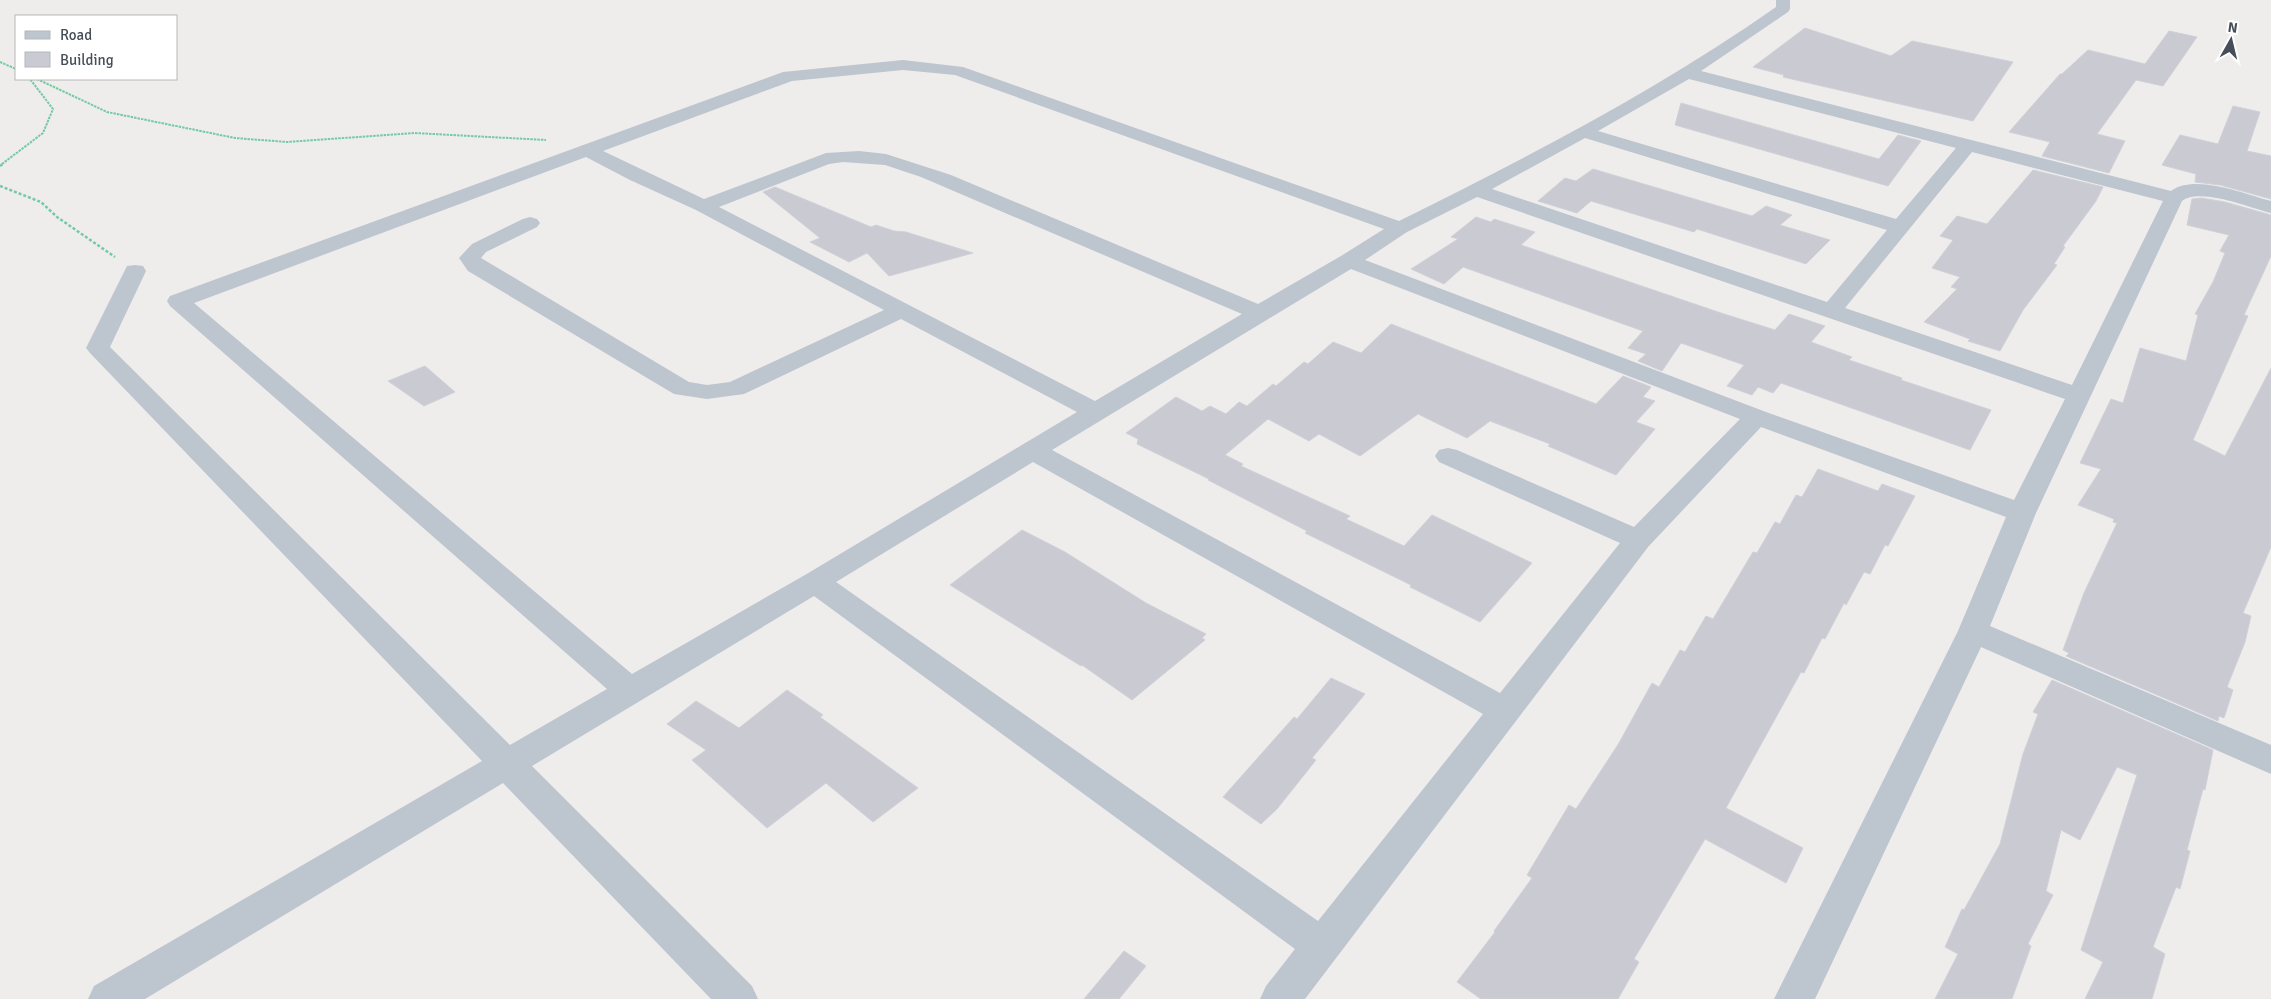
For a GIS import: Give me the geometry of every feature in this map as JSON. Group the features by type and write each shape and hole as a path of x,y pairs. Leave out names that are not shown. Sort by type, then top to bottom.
{"street":[{"path":"108,999 815,582 1259,313 1349,262 1400,228 1476,190 1583,132 1686,72 1752,32 1783,9 1782,0"},
{"path":"630,690 178,301 589,152 789,76 903,65 939,68 966,74 1400,228"},
{"path":"1686,72 2174,198"},
{"path":"1583,132 1900,227"},
{"path":"1831,311 1968,145"},
{"path":"589,152 703,206 1096,412"},
{"path":"703,206 826,159 869,156 897,162 944,179 1259,313"},
{"path":"1476,190 2078,395"},
{"path":"1794,999 1974,631 2022,513 2174,198 2182,192 2195,190 2271,207"},
{"path":"530,223 479,248 470,258 476,266 683,389 707,392 735,389 901,310"},
{"path":"1349,262 1757,416 2022,513"},
{"path":"135,271 98,348 738,999"},
{"path":"1280,999 1638,540 1757,416"},
{"path":"1033,451 1504,710"},
{"path":"1448,456 1638,540"},
{"path":"815,582 1322,946"},
{"path":"1974,631 2271,760"}],"path":[{"path":"0,62 15,69"},
{"path":"0,166 43,133 53,110 31,80"},
{"path":"39,80 108,112 235,138 287,142 414,133 549,140"},
{"path":"0,186 41,202 57,217 135,271"}],"building":[{"path":"1805,28 1891,56 1912,41 2013,62 1973,121 1783,77 1784,75 1753,67"},
{"path":"2169,31 2197,37 2163,86 2136,80 2097,134 2125,141 2109,173 2042,156 2050,142 2009,132 2060,74 2088,50 2145,64"},
{"path":"1681,103 1879,159 1898,135 1921,141 1888,186 1675,125"},
{"path":"2233,106 2260,112 2247,151 2271,156 2271,199 2220,185 2195,182 2196,174 2162,165 2180,135 2218,144"},
{"path":"1593,169 1752,216 1766,206 1792,215 1780,225 1830,240 1806,264 1697,229 1694,232 1591,201 1577,213 1538,201 1565,178 1576,181"},
{"path":"2033,170 2103,187 2096,201 2063,246 2065,247 2054,264 2057,265 2023,310 2000,351 1968,341 1970,339 1924,322 1957,289 1951,287 1960,277 1932,268 1953,240 1940,236 1957,216 1987,224"},
{"path":"775,187 871,227 876,225 894,231 906,232 973,253 889,276 867,253 849,262 810,242 820,238 763,192"},
{"path":"2201,198 2225,202 2271,215 2271,256 2244,315 2248,316 2193,440 2225,456 2271,368 2271,547 2243,613 2251,616 2245,642 2227,687 2233,690 2224,718 2219,716 2218,721 2066,656 2069,653 2063,650 2084,593 2117,523 2113,522 2114,519 2078,505 2101,469 2080,463 2111,399 2123,403 2140,348 2186,361 2198,315 2195,314 2213,282 2225,253 2220,251 2229,235 2187,225 2192,199"},
{"path":"1476,217 1491,222 1494,219 1535,232 1521,245 1775,330 1789,314 1825,326 1811,342 1852,357 1849,360 1902,378 1901,380 1991,410 1970,450 1781,383 1773,393 1758,387 1752,395 1727,386 1744,365 1681,343 1662,371 1638,361 1646,354 1628,348 1643,331 1463,267 1444,284 1411,269 1458,239 1451,237"},
{"path":"1391,324 1596,404 1623,376 1651,387 1643,397 1655,401 1636,422 1655,429 1616,475 1548,446 1550,444 1490,421 1467,438 1418,414 1360,456 1319,434 1309,441 1268,419 1225,455 1243,464 1241,466 1350,516 1346,519 1404,546 1432,515 1532,563 1480,622 1410,587 1411,585 1305,533 1307,531 1209,479 1137,444 1138,439 1126,433 1176,397 1202,411 1210,406 1226,414 1239,402 1247,406 1273,384 1276,386 1304,362 1308,364 1333,342 1361,353"},
{"path":"425,366 455,392 424,406 388,381"},
{"path":"1818,469 1878,491 1882,484 1915,496 1888,546 1885,545 1870,574 1864,572 1846,605 1844,603 1825,639 1822,638 1804,673 1801,672 1726,808 1803,848 1786,883 1705,839 1634,959 1639,962 1618,999 1481,999 1457,982 1495,932 1532,878 1527,875 1569,805 1576,809 1619,743 1652,683 1659,687 1680,650 1685,652 1706,616 1713,619 1753,552 1757,553 1775,522 1780,524 1796,495 1802,497"},
{"path":"1022,530 1065,552 1146,603 1206,634 1202,638 1205,640 1132,700 1082,665 950,585"},
{"path":"1331,678 1365,694 1312,758 1316,760 1277,809 1261,824 1223,797 1294,717 1297,719"},
{"path":"2052,680 2213,750 2205,790 2203,789 2187,850 2190,851 2180,889 2176,887 2153,947 2165,954 2152,999 2085,999 2103,962 2081,950 2137,775 2117,767 2080,840 2061,830 2046,891 2053,895 2028,944 2031,946 2012,999 1935,999 1958,954 1945,947 1962,909 1964,910 2000,844 2023,754 2038,714 2033,712"},
{"path":"787,690 823,715 820,717 918,788 873,822 826,783 767,828 692,760 706,750 667,724 696,701 739,728"},
{"path":"1124,951 1146,966 1119,999 1084,999"}]}
